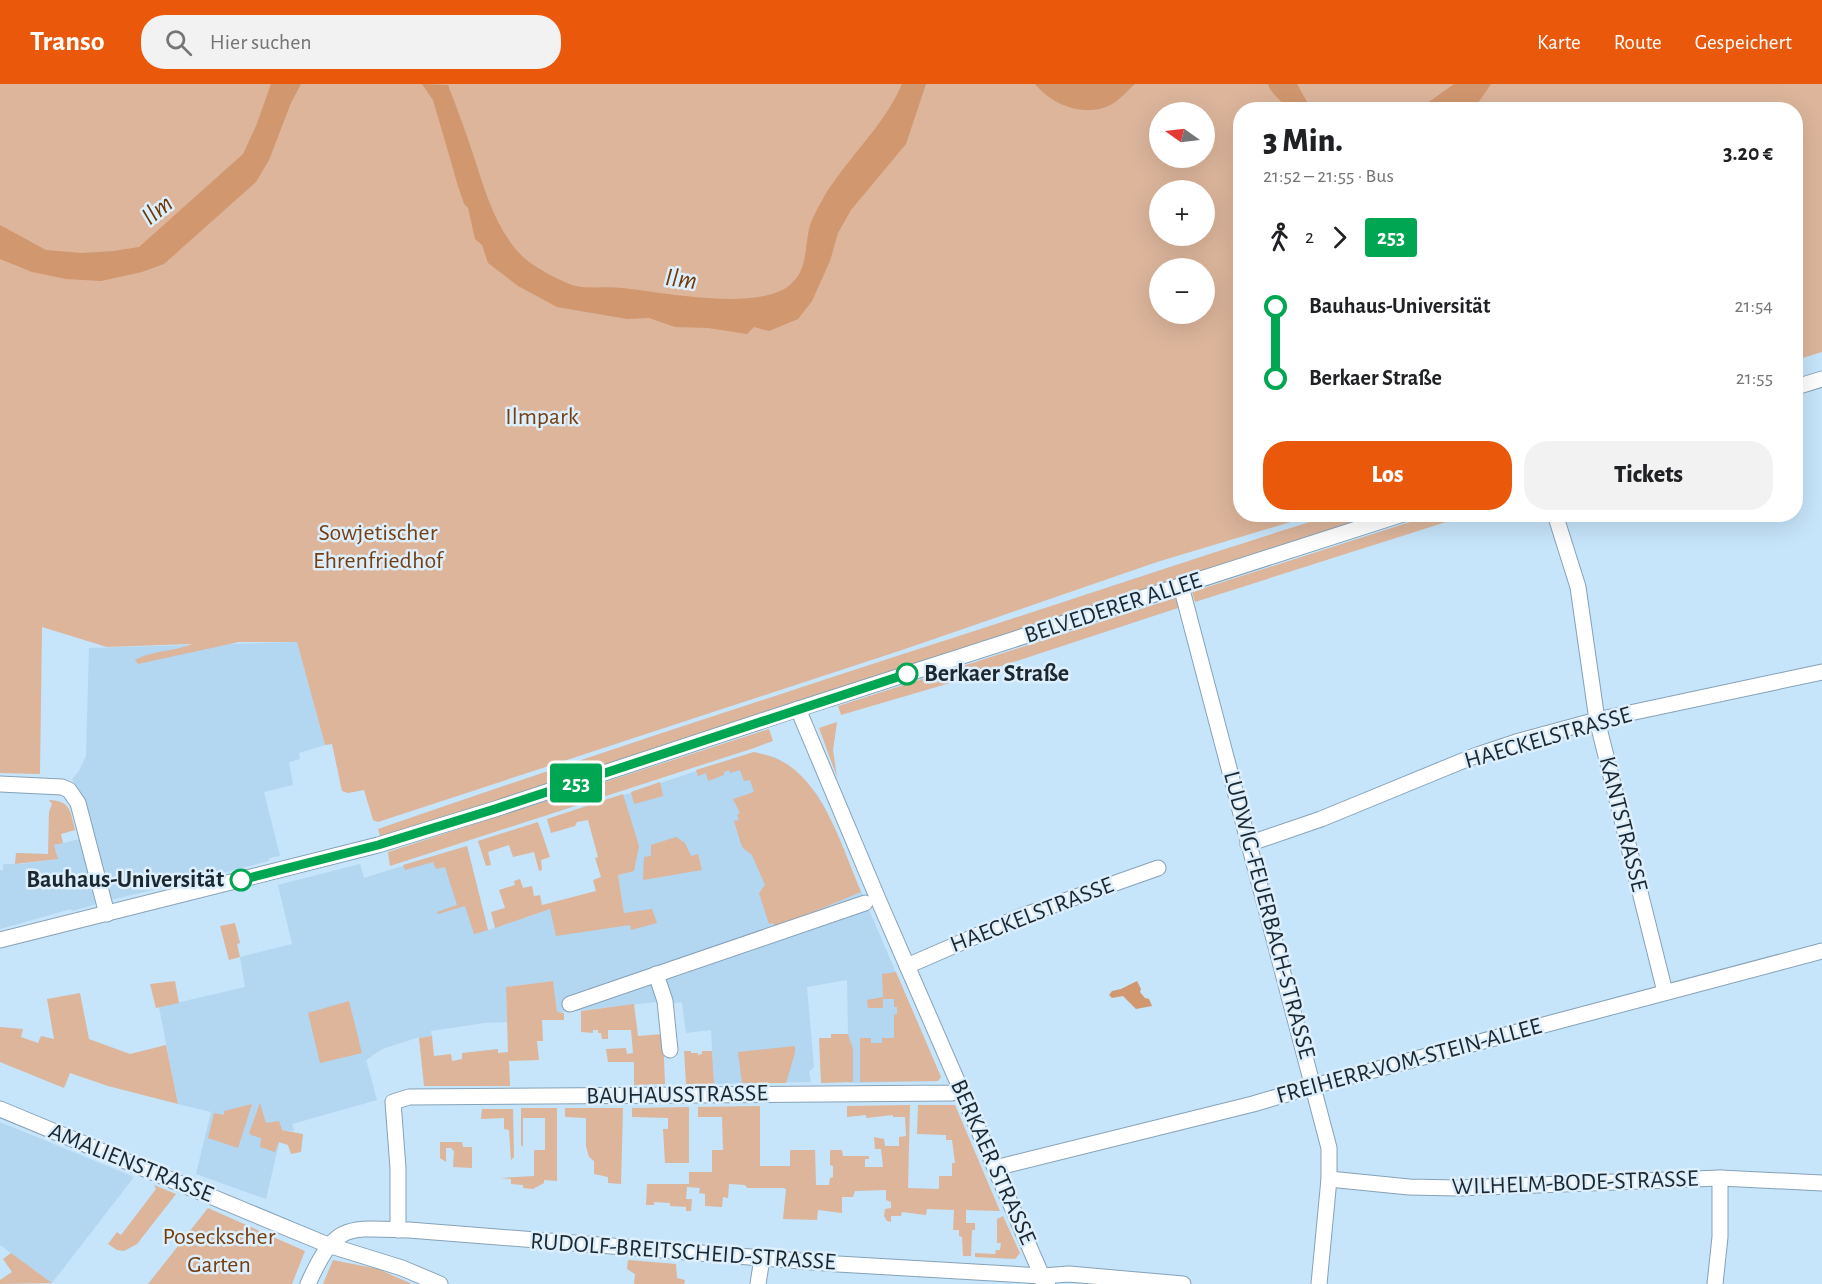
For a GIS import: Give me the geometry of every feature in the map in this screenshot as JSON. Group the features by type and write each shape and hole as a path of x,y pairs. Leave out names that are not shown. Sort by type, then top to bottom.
{"street":[{"path":"1803,385 1822,380"},
{"name":"BELVEDERER ALLEE","path":"0,940 378,845 507,806 798,709 1378,522"},
{"name":"KANTSTRASSE","path":"1558,522 1578,587 1597,720 1665,992"},
{"name":"LUDWIG-FEUERBACH-STRASSE","path":"1181,586 1329,1148 1329,1179 1319,1284"},
{"name":"HAECKELSTRASSE","path":"1248,844 1321,819 1478,755 1516,742 1597,720 1822,672"},
{"name":"BERKAER STRASSE","path":"798,709 1044,1280"},
{"path":"0,784 62,786 74,796 78,803 106,914"},
{"name":"HAECKELSTRASSE","path":"908,966 1022,916 1158,868"},
{"path":"570,1004 865,903"},
{"name":"FREIHERR-VOM-STEIN-ALLEE","path":"995,1168 1253,1104 1822,951"},
{"name":"BAUHAUSSTRASSE","path":"656,974 665,1001 670,1050"},
{"name":"BAUHAUSSTRASSE","path":"398,1230 398,1168 393,1102 409,1097 951,1093 960,1088"},
{"name":"AMALIENSTRASSE","path":"0,1109 328,1245 402,1268 440,1284"},
{"path":"1715,1284 1720,1237 1720,1178"},
{"name":"WILHELM-BODE-STRASSE","path":"1329,1179 1409,1187 1458,1188 1720,1178 1822,1183"},
{"name":"RUDOLF-BREITSCHEID-STRASSE","path":"328,1245 337,1236 349,1231 398,1230 1044,1280 1069,1274 1183,1284"},
{"path":"308,1284 328,1245"},
{"path":"758,1284 762,1258"}],"shaded area":[{"path":"271,84 301,84 291,103 269,160 256,182 164,264 142,272 101,281 66,279 32,272 0,259 0,225 46,250 82,253 139,247 243,154"},
{"path":"422,84 448,85 497,220 512,244 532,264 555,278 576,286 616,287 687,296 738,299 761,297 780,291 794,281 801,270 811,223 829,188 884,116 902,84 926,84 906,144 851,210 838,233 830,261 812,301 798,319 769,331 754,327 747,334 708,328 675,327 649,318 627,319 557,307 518,286 488,263 482,245 475,239 468,208 464,204 458,186 433,100"},
{"path":"1035,84 1135,84 1114,103 1104,108 1082,110 1061,104 1042,92"},
{"path":"1268,84 1297,84 1307,102 1282,102"},
{"path":"1454,84 1491,84 1479,102 1429,102"},
{"path":"297,642 325,745 299,753 300,759 289,762 293,785 264,792 280,856 269,858 269,861 107,901 80,791 72,779 79,771 86,756 89,648"},
{"path":"754,752 775,757 790,766 817,794 826,810 941,1077 938,1081 849,1083 847,980 807,987 814,1067 809,1072 811,1082 714,1084 711,1030 686,1033 682,1002 670,1004 665,1001 557,1013 553,981 506,987 507,1022 431,1031 432,1036 416,1038 382,1049 366,1060 377,1100 292,1124 294,1131 282,1130 266,1199 196,1174 211,1112 178,1104 159,1007 245,987 240,957 292,944 278,885 360,864 364,878 467,846 488,930 550,909 626,925 618,875 634,870 612,799"},
{"path":"80,839 97,904 0,929 0,870 3,870 3,864 58,859 54,845"},
{"path":"1137,981 1140,992 1149,999 1152,1006 1136,1009 1123,996 1112,998 1109,995 1112,991"},
{"path":"0,1122 134,1177 52,1283 0,1245"}],"green space":[{"name":"Ilmpark","path":"0,84 1822,84 1822,352 1803,358 1803,102 1233,102 1233,522 1291,522 1157,562 905,649 378,822 373,820 364,790 348,793 342,791 332,744 325,745 297,642 239,642 138,664 135,660 142,657 192,644 107,647 42,627 40,774 0,773"},
{"path":"1310,522 1352,522 397,833 380,836 378,829"},
{"path":"1410,522 1446,522 1195,602 1192,592"},
{"path":"1181,596 1184,606 950,683 841,715 838,706"},
{"path":"837,722 833,750 837,777 819,728"},
{"path":"769,729 773,741 754,748 390,866 388,852"},
{"path":"754,752 788,765 813,790 832,823 861,892 775,928 773,923 769,924 759,893 765,885 752,855 742,847 734,821 739,820 737,815 740,813 733,799 754,792 750,780 744,781 740,770 730,773 729,770 724,772 724,775 708,781 706,773 698,776 696,770"},
{"path":"660,782 663,796 634,804 631,792"},
{"path":"623,794 639,846 634,871 618,875 624,913 652,909 657,923 631,930 630,925 556,936 550,909 495,928 491,912 505,908 499,890 515,885 514,881 520,879 523,888 532,886 534,896 540,895 542,905 596,891 593,880 601,877 588,820 551,833 547,819"},
{"path":"49,800 66,805 75,830 61,834 63,843 54,845 58,859 15,864 16,853 48,854 49,812 52,804"},
{"path":"538,822 550,857 541,860 542,870 539,871 534,852 513,857 509,845 488,852 491,865 486,866 478,841"},
{"path":"676,837 685,843 691,856 698,854 702,870 643,880 644,857 651,856 651,845"},
{"path":"467,846 488,930 474,934 465,906 438,914 437,912 457,905 445,867 436,869 433,862 405,870 403,865"},
{"path":"235,923 240,943 237,944 240,957 229,960 220,926"},
{"path":"896,972 941,1077 938,1081 860,1082 860,1038 871,1038 871,1043 882,1043 882,1038 894,1038 894,1015 897,1014 894,999 883,999 883,1008 868,1008 867,1000 883,997 882,974"},
{"path":"175,981 179,1003 156,1008 150,984"},
{"path":"553,981 557,1012 564,1013 564,1020 542,1020 543,1041 537,1041 539,1060 509,1061 510,1086 424,1086 419,1038 432,1036 434,1056 451,1054 452,1061 462,1059 462,1053 498,1049 498,1053 508,1052 506,987"},
{"path":"80,993 89,1039 130,1054 166,1045 178,1104 108,1086 70,1073 64,1088 0,1062 0,1027 23,1029 21,1037 38,1043 41,1036 54,1039 47,999"},
{"path":"349,1001 362,1053 320,1063 308,1013"},
{"path":"634,1004 638,1036 663,1034 665,1084 634,1085 634,1062 608,1062 606,1049 626,1048 627,1054 633,1053 631,1030 608,1030 608,1039 602,1039 598,1030 593,1030 593,1033 581,1032 581,1011"},
{"path":"831,1034 848,1034 853,1049 853,1082 821,1083 819,1038 831,1038"},
{"path":"795,1046 786,1083 742,1083 738,1052"},
{"path":"684,1051 698,1053 698,1055 702,1054 702,1051 712,1051 714,1084 686,1084"},
{"path":"260,1103 266,1123 279,1121 282,1130 303,1134 301,1152 291,1154 288,1145 279,1142 275,1152 260,1147 261,1138 249,1133"},
{"path":"252,1104 238,1148 208,1138 214,1113 224,1115 224,1111"},
{"path":"910,1105 908,1188 939,1189 939,1176 952,1176 952,1163 955,1163 952,1140 946,1140 946,1135 917,1134 918,1105 955,1105 1000,1211 966,1210 966,1223 975,1223 975,1230 972,1230 971,1256 963,1256 962,1237 959,1236 959,1230 953,1230 954,1210 927,1209 926,1215 902,1212 901,1216 891,1216 891,1222 887,1221 884,1216 885,1209 891,1208 891,1202 886,1200 886,1190 855,1191 853,1197 842,1197 842,1213 818,1210 817,1220 783,1219 786,1189 783,1188 747,1188 745,1185 729,1184 728,1198 723,1197 722,1207 705,1206 705,1194 699,1193 700,1188 687,1187 686,1199 692,1199 691,1211 686,1211 686,1207 670,1206 670,1203 654,1202 654,1205 646,1205 647,1184 689,1184 689,1172 712,1172 712,1150 723,1150 722,1117 698,1117 698,1107 760,1106 760,1166 790,1166 790,1150 815,1150 816,1185 829,1185 830,1178 833,1177 830,1150 842,1150 843,1156 869,1156 869,1159 865,1159 865,1167 883,1167 881,1149 875,1149 874,1137 884,1139 885,1146 899,1146 899,1137 906,1136 905,1117 893,1117 893,1115 866,1118 866,1115 847,1117 847,1106"},
{"path":"689,1107 689,1163 665,1163 663,1129 668,1129 668,1118 632,1117 632,1108"},
{"path":"521,1108 557,1108 557,1181 544,1180 544,1183 533,1189 511,1184 511,1179 501,1178 534,1176 534,1150 545,1150 545,1118 523,1118 523,1147 521,1145"},
{"path":"565,1108 623,1108 621,1184 608,1183 608,1177 594,1174 594,1161 589,1157 586,1146 586,1118 565,1117"},
{"path":"482,1109 513,1109 514,1157 511,1160 509,1130 504,1129 504,1118 481,1119"},
{"path":"440,1142 462,1142 463,1147 472,1147 472,1168 453,1167 454,1151 451,1148 446,1148 446,1162 440,1158"},
{"path":"154,1185 176,1194 137,1244 124,1251 117,1250 108,1244 117,1232 121,1235 156,1189"},
{"name":"Poseckscher Garten","path":"208,1208 305,1251 292,1284 148,1284"},
{"path":"1003,1216 1020,1253 1015,1259 975,1257 975,1253 995,1254 996,1250 1000,1250 1001,1243 997,1243 997,1219"},
{"path":"11,1253 52,1283 0,1284 0,1280 12,1272 3,1259"},
{"path":"333,1260 378,1269 412,1284 323,1284"},
{"path":"628,1260 676,1264 677,1278 685,1280 684,1284 634,1284 635,1274 627,1269"}],"bus line":[{"name":"253","path":"241,880 378,845 495,809 907,674"}],"place":[{"name":"Berkaer Straße","path":"907,674"},
{"name":"Bauhaus-Universität","path":"241,880"}],"water label":[{"name":"Ilm","path":"157,210"},
{"name":"Ilm","path":"681,279"}],"park label":[{"name":"Sowjetischer Ehrenfriedhof","path":"378,547"}]}
